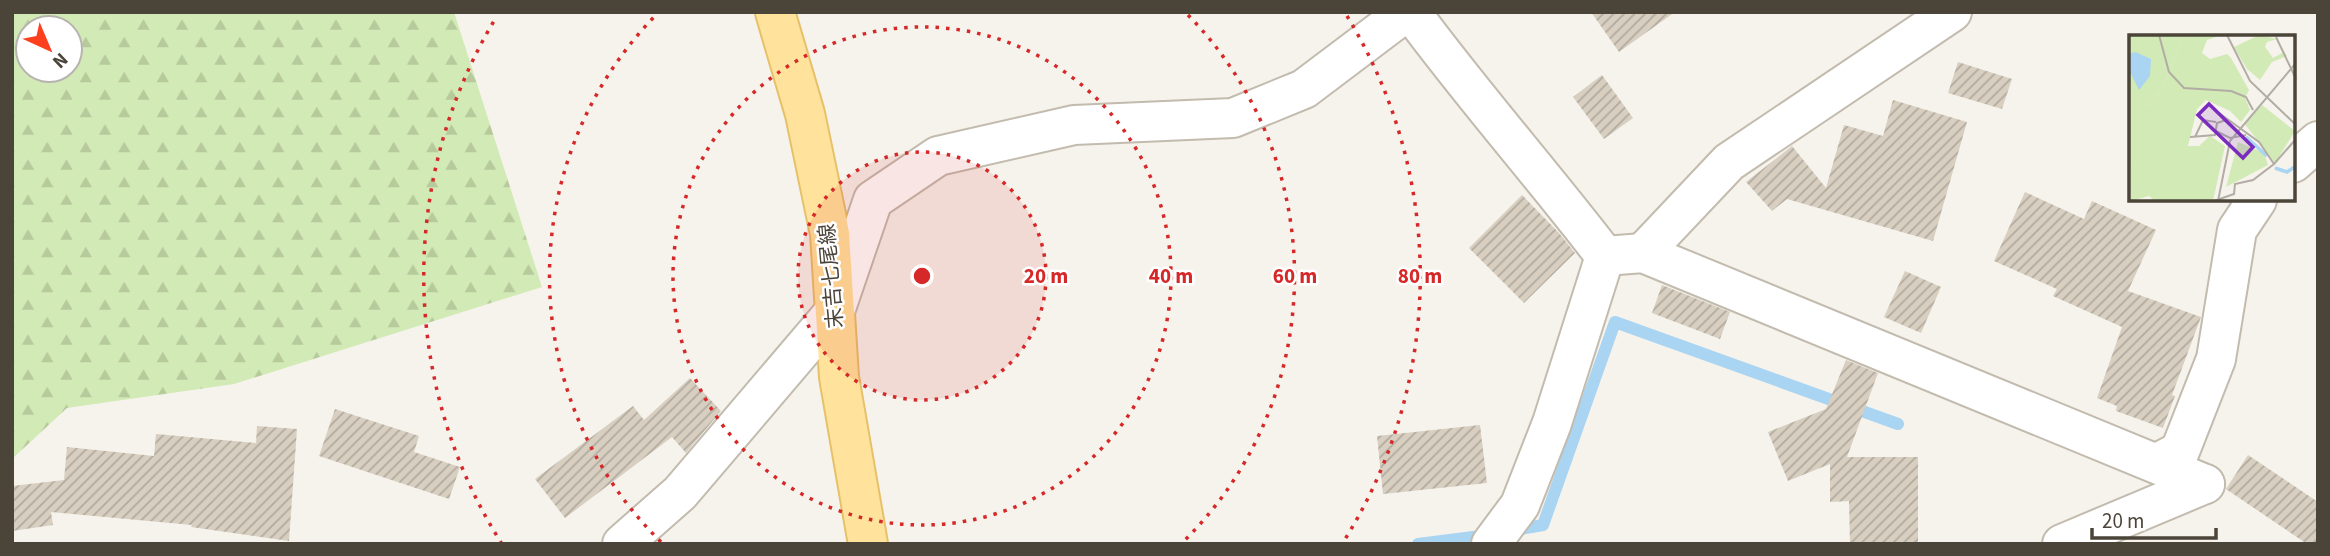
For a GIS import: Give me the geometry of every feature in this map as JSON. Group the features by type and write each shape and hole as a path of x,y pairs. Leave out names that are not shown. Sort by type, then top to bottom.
{"main road":[{"name":"末吉七尾線","path":"775,12 805,114 830,234 839,377 868,544"}],"street":[{"path":"622,544 680,493 835,311 873,200 939,156 1074,125 1233,118 1304,89 1409,12 1554,188 1605,257"},
{"path":"1643,253 1729,162 1952,12"},
{"path":"2295,161 2318,141"},
{"path":"2157,463 2180,451 2216,359 2237,230 2256,201"},
{"path":"1605,257 1643,253 2205,484 2062,544"},
{"path":"1491,544 1520,505 1552,423 1605,257"}],"green space":[{"path":"12,12 454,12 542,287 234,384 67,408 12,459"}],"building":[{"path":"1591,12 1675,12 1619,52"},
{"path":"1958,62 2012,79 2002,109 1948,93"},
{"path":"1602,75 1633,118 1604,139 1573,97"},
{"path":"1893,100 1967,122 1933,241 1787,199 1772,211 1746,182 1792,146 1826,188 1844,125 1883,136"},
{"path":"2025,192 2084,219 2092,201 2156,230 2128,291 2201,317 2172,395 2175,396 2163,428 2116,411 2117,406 2097,398 2122,327 2053,296 2057,289 1994,261"},
{"path":"1522,195 1575,253 1524,303 1469,248"},
{"path":"1905,271 1941,287 1921,333 1884,317"},
{"path":"1662,285 1730,312 1720,339 1652,313"},
{"path":"1846,360 1878,373 1847,457 1918,457 1918,544 1850,544 1849,501 1830,502 1830,464 1788,481 1768,432 1826,409"},
{"path":"690,378 721,411 686,453 672,437 565,518 535,479 633,406 644,420"},
{"path":"335,409 419,436 414,452 460,467 449,499 319,456"},
{"path":"1480,425 1487,483 1383,494 1377,436"},
{"path":"257,426 297,429 289,541 191,527 192,525 51,512 53,525 12,531 12,486 64,480 67,447 154,456 156,434 256,443"},
{"path":"2248,455 2318,502 2318,544 2307,544 2226,489"}],"waterway":[{"path":"1510,531 1543,525 1615,322 1898,424"},
{"path":"1418,544 1489,535"}]}
